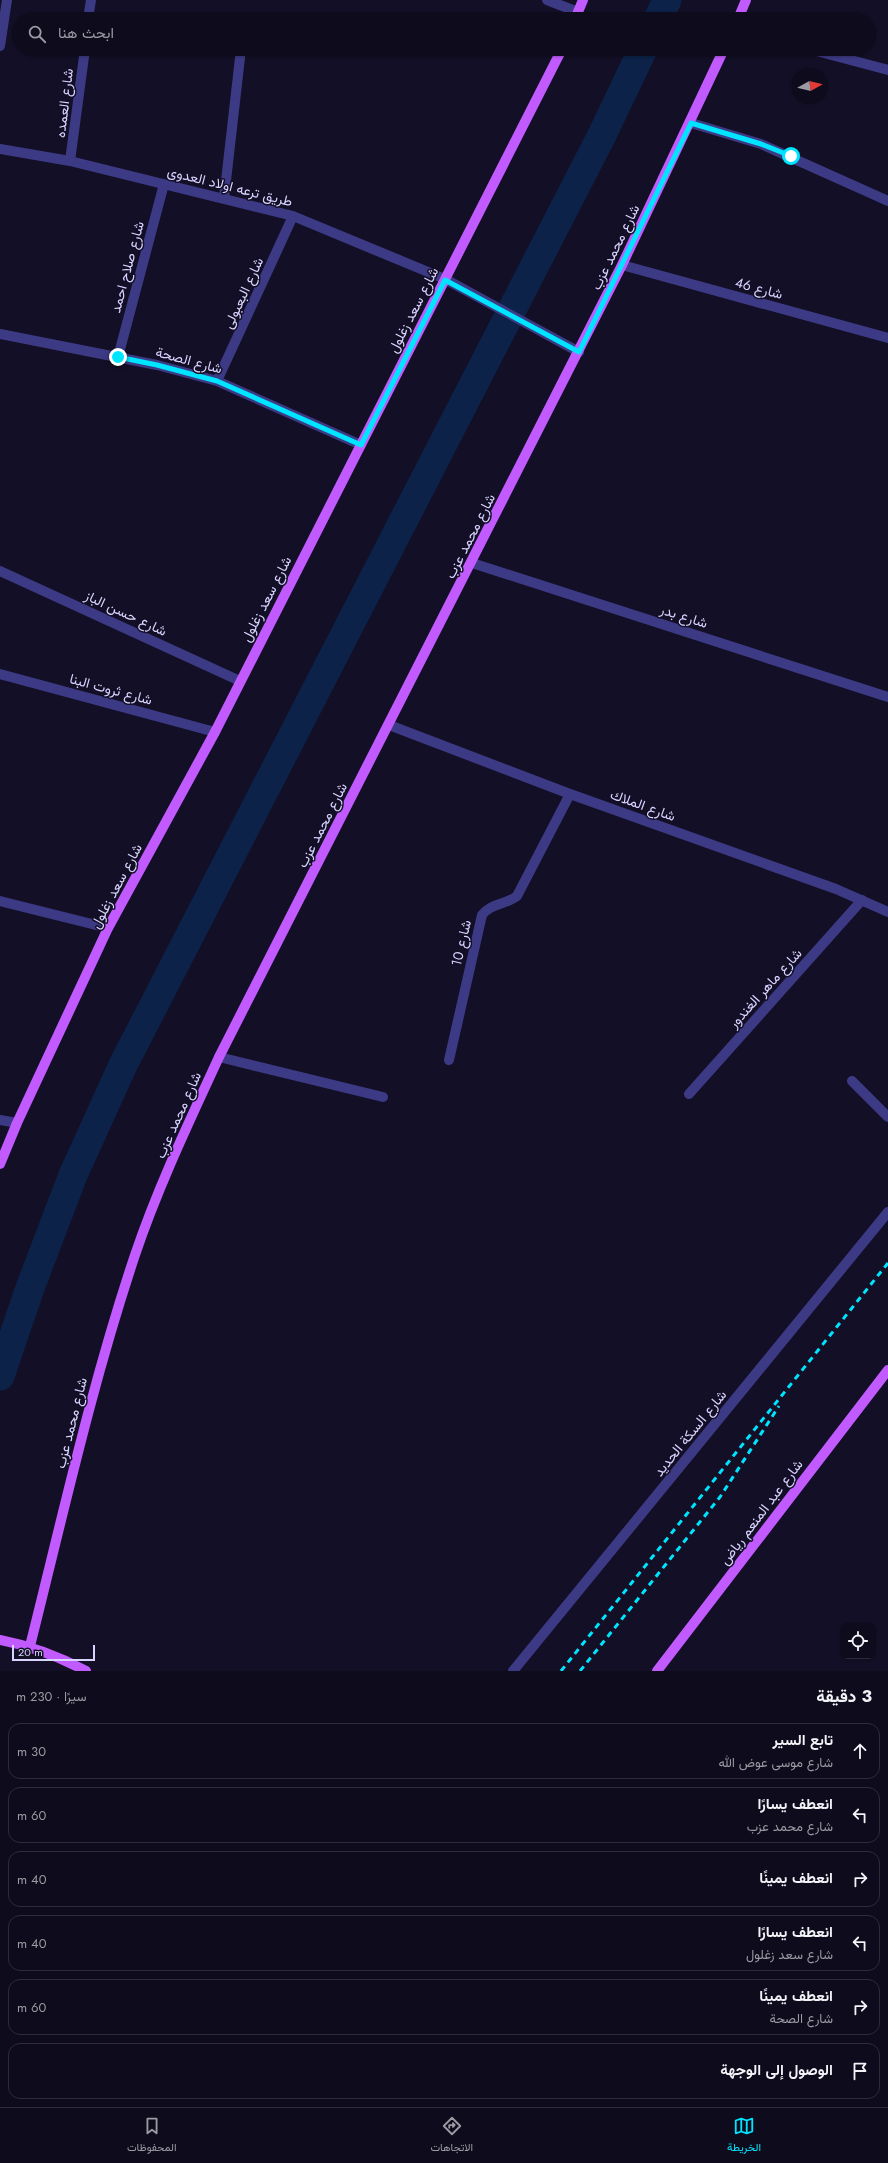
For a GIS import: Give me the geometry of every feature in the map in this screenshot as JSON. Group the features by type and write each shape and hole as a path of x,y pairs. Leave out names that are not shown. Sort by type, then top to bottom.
{"main road":[{"path":"578,12 583,0"},
{"path":"741,12 746,0"},
{"name":"شارع سعد زغلول","path":"0,1164 16,1123 108,928 215,732 558,56"},
{"name":"شارع محمد عزب","path":"30,1646 92,1394 136,1253 161,1186 219,1057 579,352 691,123 721,56"},
{"name":"شارع عبد المنعم رياض","path":"657,1671 888,1370"},
{"path":"0,1640 30,1646 66,1660 86,1671"}],"street":[{"path":"0,46 7,0"},
{"path":"89,12 91,0"},
{"path":"547,0 569,12"},
{"name":"شارع العمده","path":"70,161 84,56"},
{"path":"224,198 240,56"},
{"path":"835,56 888,70"},
{"path":"691,123 761,144 888,201"},
{"name":"طريق ترعه اولاد العدوى","path":"0,149 70,161 294,216 445,280 579,352"},
{"name":"شارع صلاح احمد","path":"118,357 164,184"},
{"name":"شارع البعبولى","path":"217,381 294,216"},
{"name":"شارع 46","path":"622,265 888,338"},
{"name":"شارع الصحة","path":"0,334 157,365 217,381 361,445"},
{"name":"شارع بدر","path":"472,563 888,697"},
{"name":"شارع حسن الباز","path":"0,571 240,682"},
{"name":"شارع ثروت البنا","path":"0,674 215,732"},
{"name":"شارع الملاك","path":"389,725 570,794 862,900 888,912"},
{"name":"شارع 10","path":"449,1060 482,915 489,908 506,904 517,896 570,794"},
{"name":"شارع ماهر الغندور","path":"690,1094 862,900"},
{"path":"0,901 108,928"},
{"path":"219,1057 382,1097"},
{"path":"852,1081 888,1117"},
{"path":"0,1120 16,1123"},
{"name":"شارع السكة الحديد","path":"513,1671 888,1212"}],"waterway":[{"path":"661,12 667,0"},
{"path":"0,1376 30,1288 73,1175 123,1065 602,135 640,56"}],"railway":[{"path":"561,1671 888,1263"},
{"path":"580,1671 720,1497 779,1406"}],"route":[{"path":"118,357 157,365 217,381 239,389 361,445 445,280 579,352 691,123 761,144 791,156"}]}
